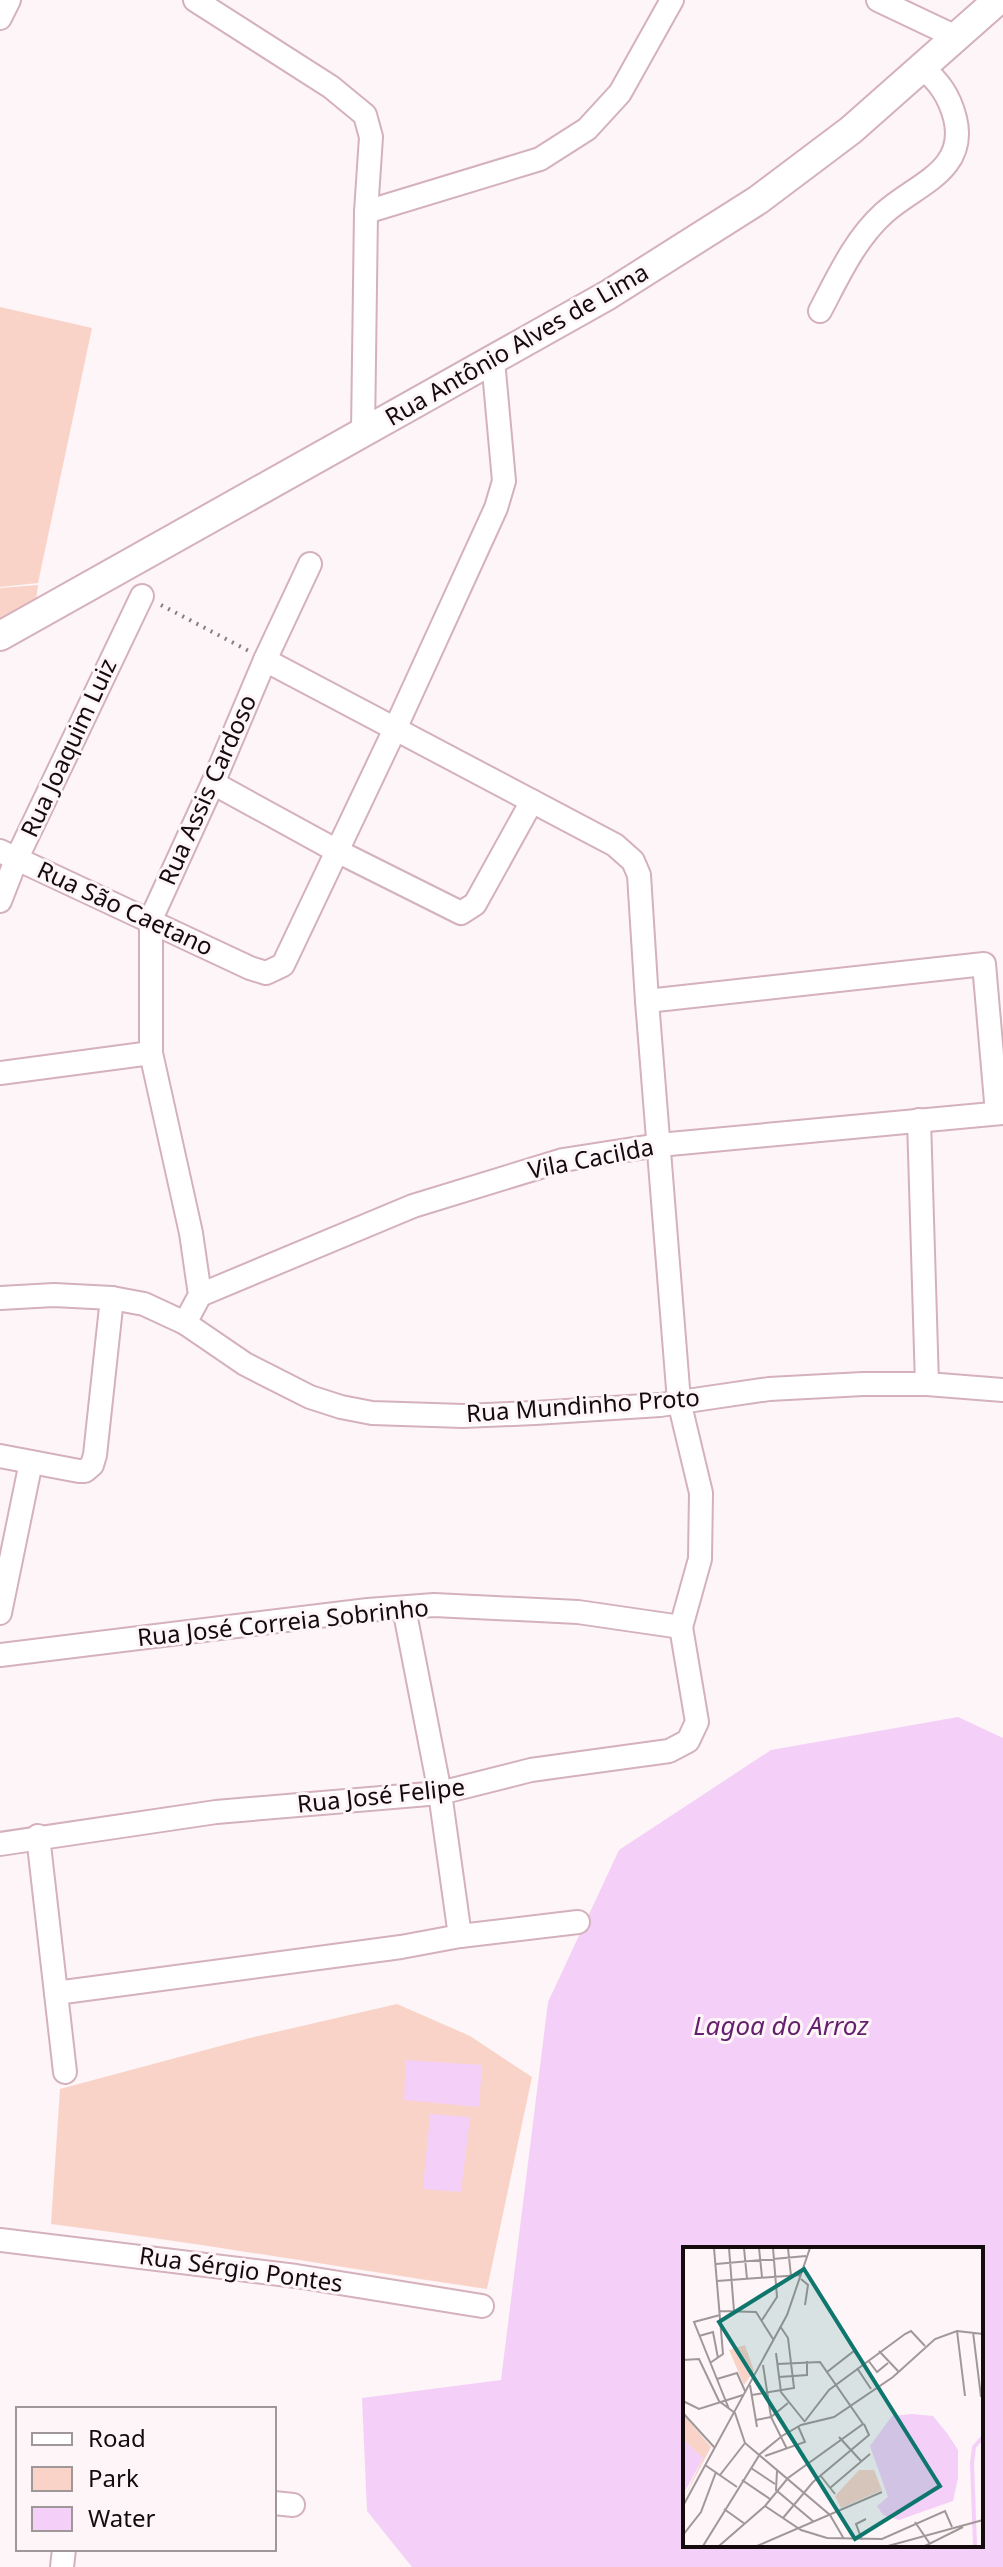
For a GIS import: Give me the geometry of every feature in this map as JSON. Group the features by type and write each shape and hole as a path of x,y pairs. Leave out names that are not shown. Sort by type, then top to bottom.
{"main road":[{"name":"Rua Antônio Alves de Lima","path":"0,636 608,295 758,200 851,130 998,0"}],"street":[{"path":"0,18 9,0"},
{"path":"195,0 331,87 365,115 371,137 366,212 363,433"},
{"path":"366,212 540,159 587,129 620,93 672,0"},
{"path":"878,0 956,37"},
{"path":"820,311 854,249 870,229 885,212 932,179 953,156 959,136 954,113 943,87 922,67"},
{"path":"337,851 496,508 504,481 493,360"},
{"name":"Rua Assis Cardoso","path":"151,919 310,564"},
{"name":"Rua Joaquim Luiz","path":"0,901 8,855 142,596"},
{"path":"265,660 615,845 633,861 639,875 680,1406 701,1493 700,1559 681,1627"},
{"path":"213,783 445,907 465,913 475,904 532,801"},
{"name":"Rua São Caetano","path":"8,855 266,973 283,965 337,851"},
{"path":"151,919 151,1053 191,1233 200,1295 185,1323"},
{"path":"647,1001 994,963 1000,1113"},
{"path":"0,1073 151,1053"},
{"name":"Vila Cacilda","path":"200,1295 413,1206 563,1160 659,1145 1000,1113"},
{"path":"919,1120 927,1384"},
{"name":"Rua Mundinho Proto","path":"0,1298 54,1295 112,1298 144,1304 185,1323 245,1364 310,1397 372,1413 497,1415 680,1406 769,1389 927,1384 1003,1390"},
{"path":"0,1456 85,1471 92,1465 112,1298"},
{"path":"0,1613 31,1462"},
{"name":"Rua José Correia Sobrinho","path":"0,1655 434,1605 578,1612 681,1627"},
{"path":"404,1608 440,1793 460,1936"},
{"name":"Rua José Felipe","path":"0,1844 216,1812 440,1793 531,1770 669,1751 688,1741 697,1722 681,1627"},
{"path":"38,1836 65,2072"},
{"path":"56,1993 578,1922"},
{"name":"Rua Sérgio Pontes","path":"0,2240 296,2276 482,2306"}],"path":[{"path":"142,596 265,660"}],"green space":[{"path":"0,307 92,328 38,583 0,587"},
{"path":"38,585 36,600 0,622 0,588"},
{"path":"397,2004 470,2036 532,2077 487,2289 51,2224 60,2089 250,2038"}],"water":[{"name":"Lagoa do Arroz","path":"958,1717 1003,1738 1003,2567 412,2567 367,2511 362,2398 501,2380 548,2002 619,1850 771,1750"},
{"path":"406,2060 482,2065 479,2107 404,2100"},
{"path":"430,2114 470,2117 461,2192 423,2189"}]}
